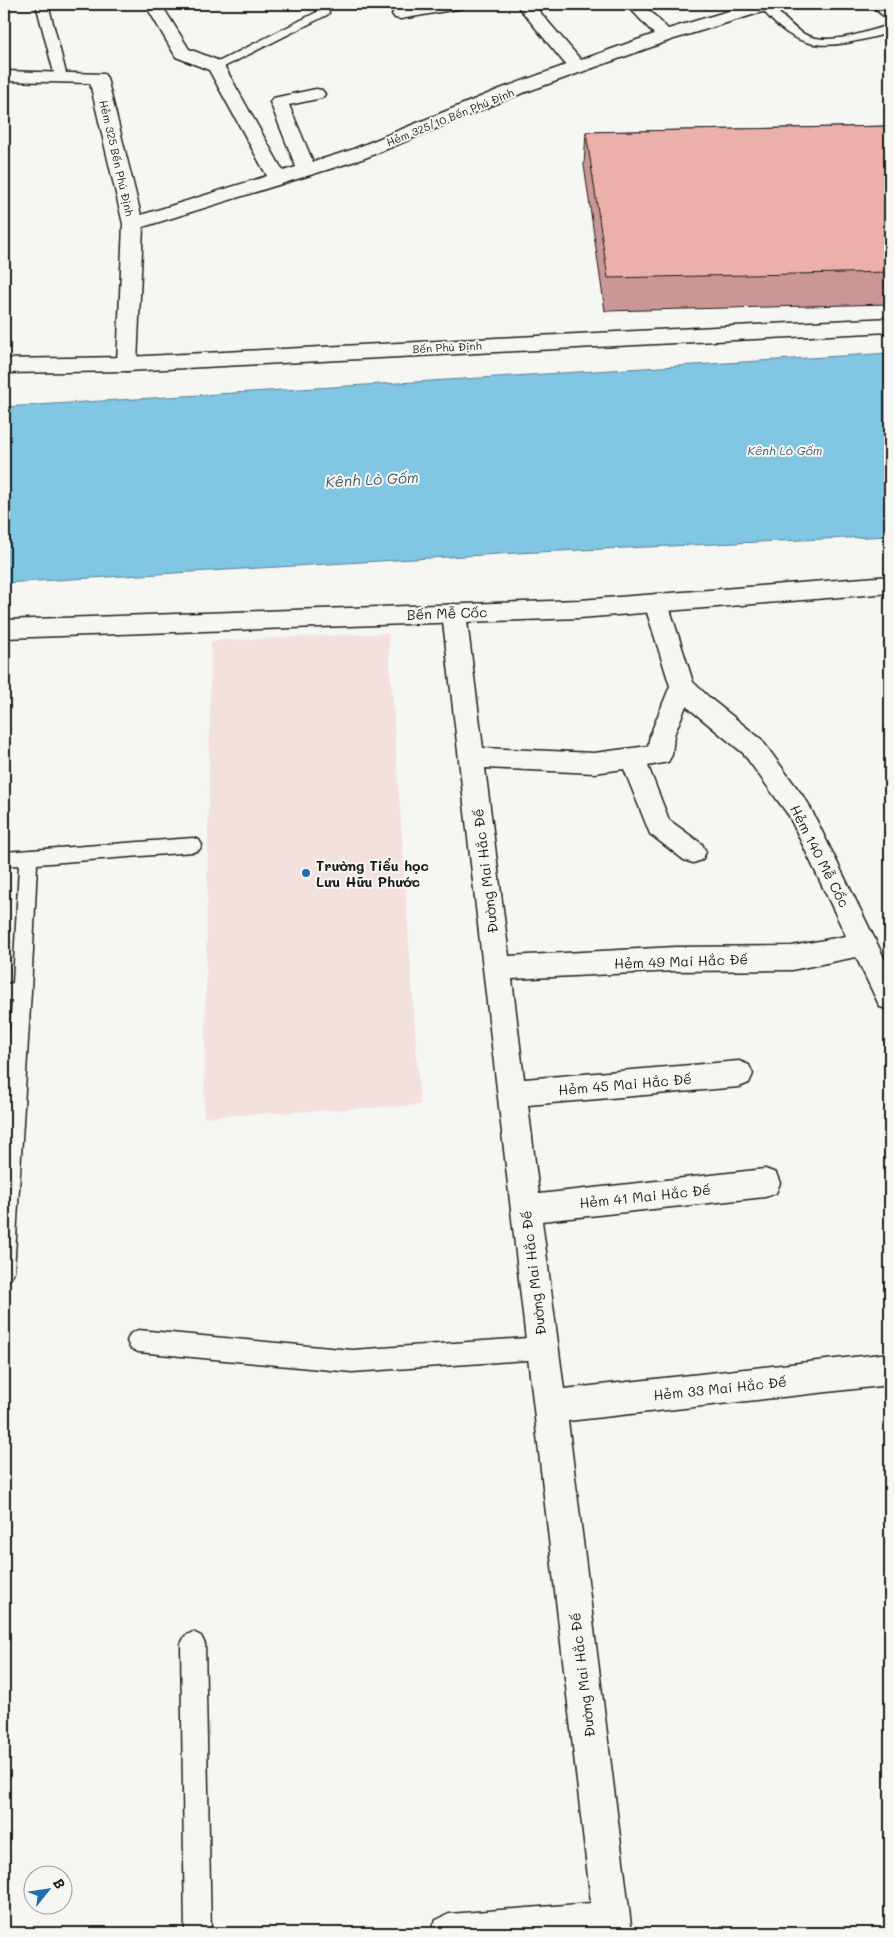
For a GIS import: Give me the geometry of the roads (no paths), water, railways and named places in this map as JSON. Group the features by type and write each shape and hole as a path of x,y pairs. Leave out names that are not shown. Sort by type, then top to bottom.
{"street":[{"path":"153,4 182,53 216,66 278,179"},
{"path":"401,14 457,4"},
{"path":"524,4 578,68"},
{"path":"634,4 665,36"},
{"name":"Hẻm 325/10 Bến Phú Định","path":"132,224 358,154 506,93 665,36 765,5"},
{"name":"Hẻm 325 Bến Phú Định","path":"4,76 98,78 132,224 127,364"},
{"path":"308,170 279,102 316,94"},
{"name":"Bến Phú Định","path":"4,366 127,364 890,325"},
{"name":"Bến Mễ Cốc","path":"4,628 580,609 890,584"},
{"name":"Hẻm 140 Mễ Cốc","path":"656,603 682,686 702,706 752,746 800,810 890,998"},
{"name":"Đường Mai Hắc Đế","path":"454,613 612,1927"},
{"path":"472,757 594,763 659,755 662,736 682,686"},
{"path":"632,759 659,827 693,852"},
{"name":"Hẻm 49 Mai Hắc Đế","path":"497,968 675,959 792,958 864,944"},
{"name":"Hẻm 45 Mai Hắc Đế","path":"512,1093 739,1074"},
{"name":"Hẻm 41 Mai Hắc Đế","path":"526,1209 764,1183"},
{"name":"Hẻm 33 Mai Hắc Đế","path":"550,1407 890,1369"},
{"path":"449,1933 612,1927"}],"lane":[{"path":"42,4 61,77"},
{"path":"216,66 322,13 320,4"},
{"path":"875,4 890,16"},
{"path":"765,5 804,39 832,42 890,29"},
{"path":"4,859 193,845"},
{"path":"4,1271 13,991 28,857"},
{"path":"138,1341 352,1361 542,1348"},
{"path":"193,1644 198,1933"}],"water":[{"name":"Kênh Lò Gốm","path":"890,353 890,536 516,553 4,583 4,407"}],"place":[{"name":"Trường Tiểu học Lưu Hữu Phước","path":"306,873"}]}
